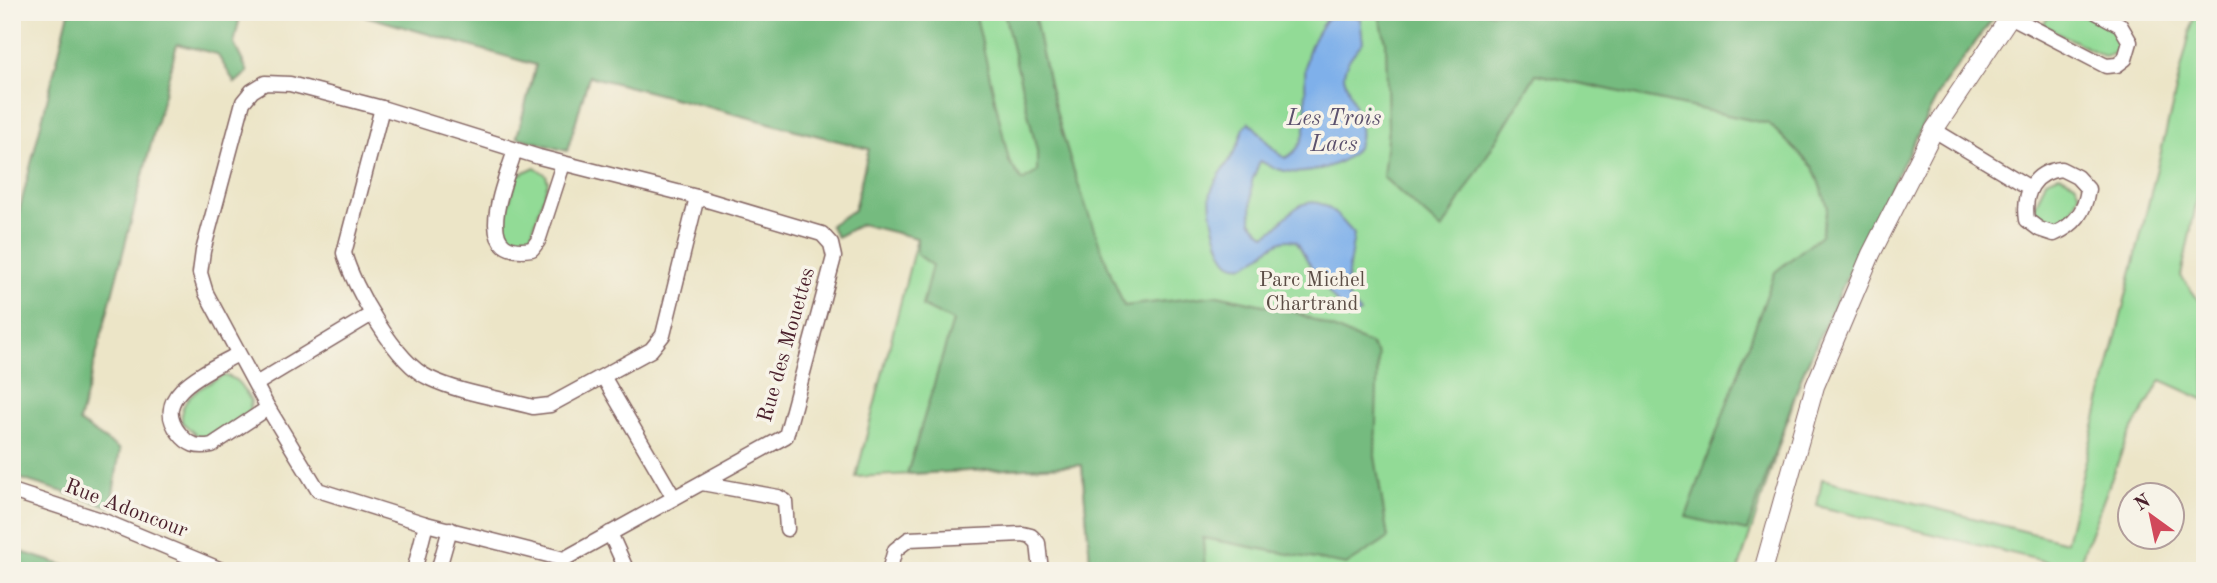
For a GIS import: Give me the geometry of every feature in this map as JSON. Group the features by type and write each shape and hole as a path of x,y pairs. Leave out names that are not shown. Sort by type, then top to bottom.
{"main road":[{"path":"1763,571 1815,386 1871,254 1934,130 2012,14"}],"street":[{"path":"2012,14 2106,66 2117,65 2129,53 2130,42 2120,25 2096,12"},
{"name":"Rue des Mouettes","path":"265,83 290,83 382,108 563,164 697,197 822,234 831,244 834,257 786,436 564,559 426,524 318,490 268,408 206,293 200,273 203,251 243,102 252,91 265,83"},
{"path":"382,108 344,253 349,272 372,314 412,368 430,379 533,407 550,405 604,378 651,350 663,335 697,197"},
{"path":"1934,130 2030,188"},
{"path":"515,150 494,226 497,239 507,248 532,250 538,241 563,164"},
{"path":"2061,169 2077,177 2088,189 2080,214 2070,227 2054,234 2039,229 2027,220 2025,204 2030,188 2045,170 2061,169"},
{"path":"256,384 372,314"},
{"path":"238,354 183,386 172,400 170,414 177,432 189,444 201,447 212,445 268,408"},
{"path":"604,378 674,498"},
{"path":"702,482 778,497 785,501 787,529"},
{"name":"Rue Adoncour","path":"12,491 104,521 224,571"},
{"path":"414,571 426,524"},
{"path":"438,571 450,529"},
{"path":"610,533 627,571"},
{"path":"888,571 895,550 909,539 1023,534 1031,536 1038,543 1041,571"}],"green space":[{"path":"69,12 241,12 234,44 248,72 235,83 217,54 177,44 79,422 120,450 111,507 12,476 12,240"},
{"name":"Parc Michel Chartrand","path":"352,12 1998,12 1942,87 1868,231 1802,375 1738,571 1091,571 1082,465 856,477 917,238 861,224 837,237 830,225 854,210 869,149 589,76 567,151 517,137 536,65"},
{"path":"352,12 975,12 1009,161 1022,181 1037,172 1037,151 1004,12 1034,12 1050,88 1071,161 1124,306 1218,295 1295,312 1370,344 1378,355 1375,456 1388,538 1346,565 1203,538 1205,571 1091,571 1082,465 907,474 953,321 922,306 932,265 917,254 917,238 861,224 837,237 830,225 854,210 869,149 589,76 567,151 517,137 536,65"},
{"path":"1378,12 1998,12 1942,87 1868,231 1802,375 1747,531 1686,517 1775,272 1821,235 1828,207 1813,167 1769,124 1536,74 1442,230 1383,177 1388,129 1386,42"},
{"path":"2052,12 2081,15 2100,22 2123,41 2122,50 2105,57 2043,25"},
{"path":"2195,12 2205,12 2205,162 2181,276 2205,309 2205,400 2161,380 2126,441 2077,569 1817,506 1822,479 2066,542"},
{"path":"535,167 546,175 548,182 531,236 525,242 513,242 506,228 510,200 518,175"},
{"path":"2059,175 2075,183 2080,193 2068,220 2054,225 2042,220 2034,209 2046,180"},
{"path":"222,376 232,378 243,388 251,401 249,414 213,437 199,438 182,422 184,405 193,393"},
{"path":"12,549 82,571 12,571"}],"water":[{"name":"Les Trois Lacs","path":"1347,13 1360,18 1363,42 1348,61 1344,75 1359,120 1360,140 1357,148 1341,161 1309,172 1285,171 1260,161 1252,181 1251,221 1265,235 1300,206 1309,202 1326,206 1340,219 1354,234 1346,291 1360,313 1349,319 1315,274 1297,242 1279,242 1247,264 1239,266 1231,263 1218,241 1210,199 1213,186 1249,122 1285,158 1296,150 1305,127 1305,70 1310,47 1327,18"}]}
